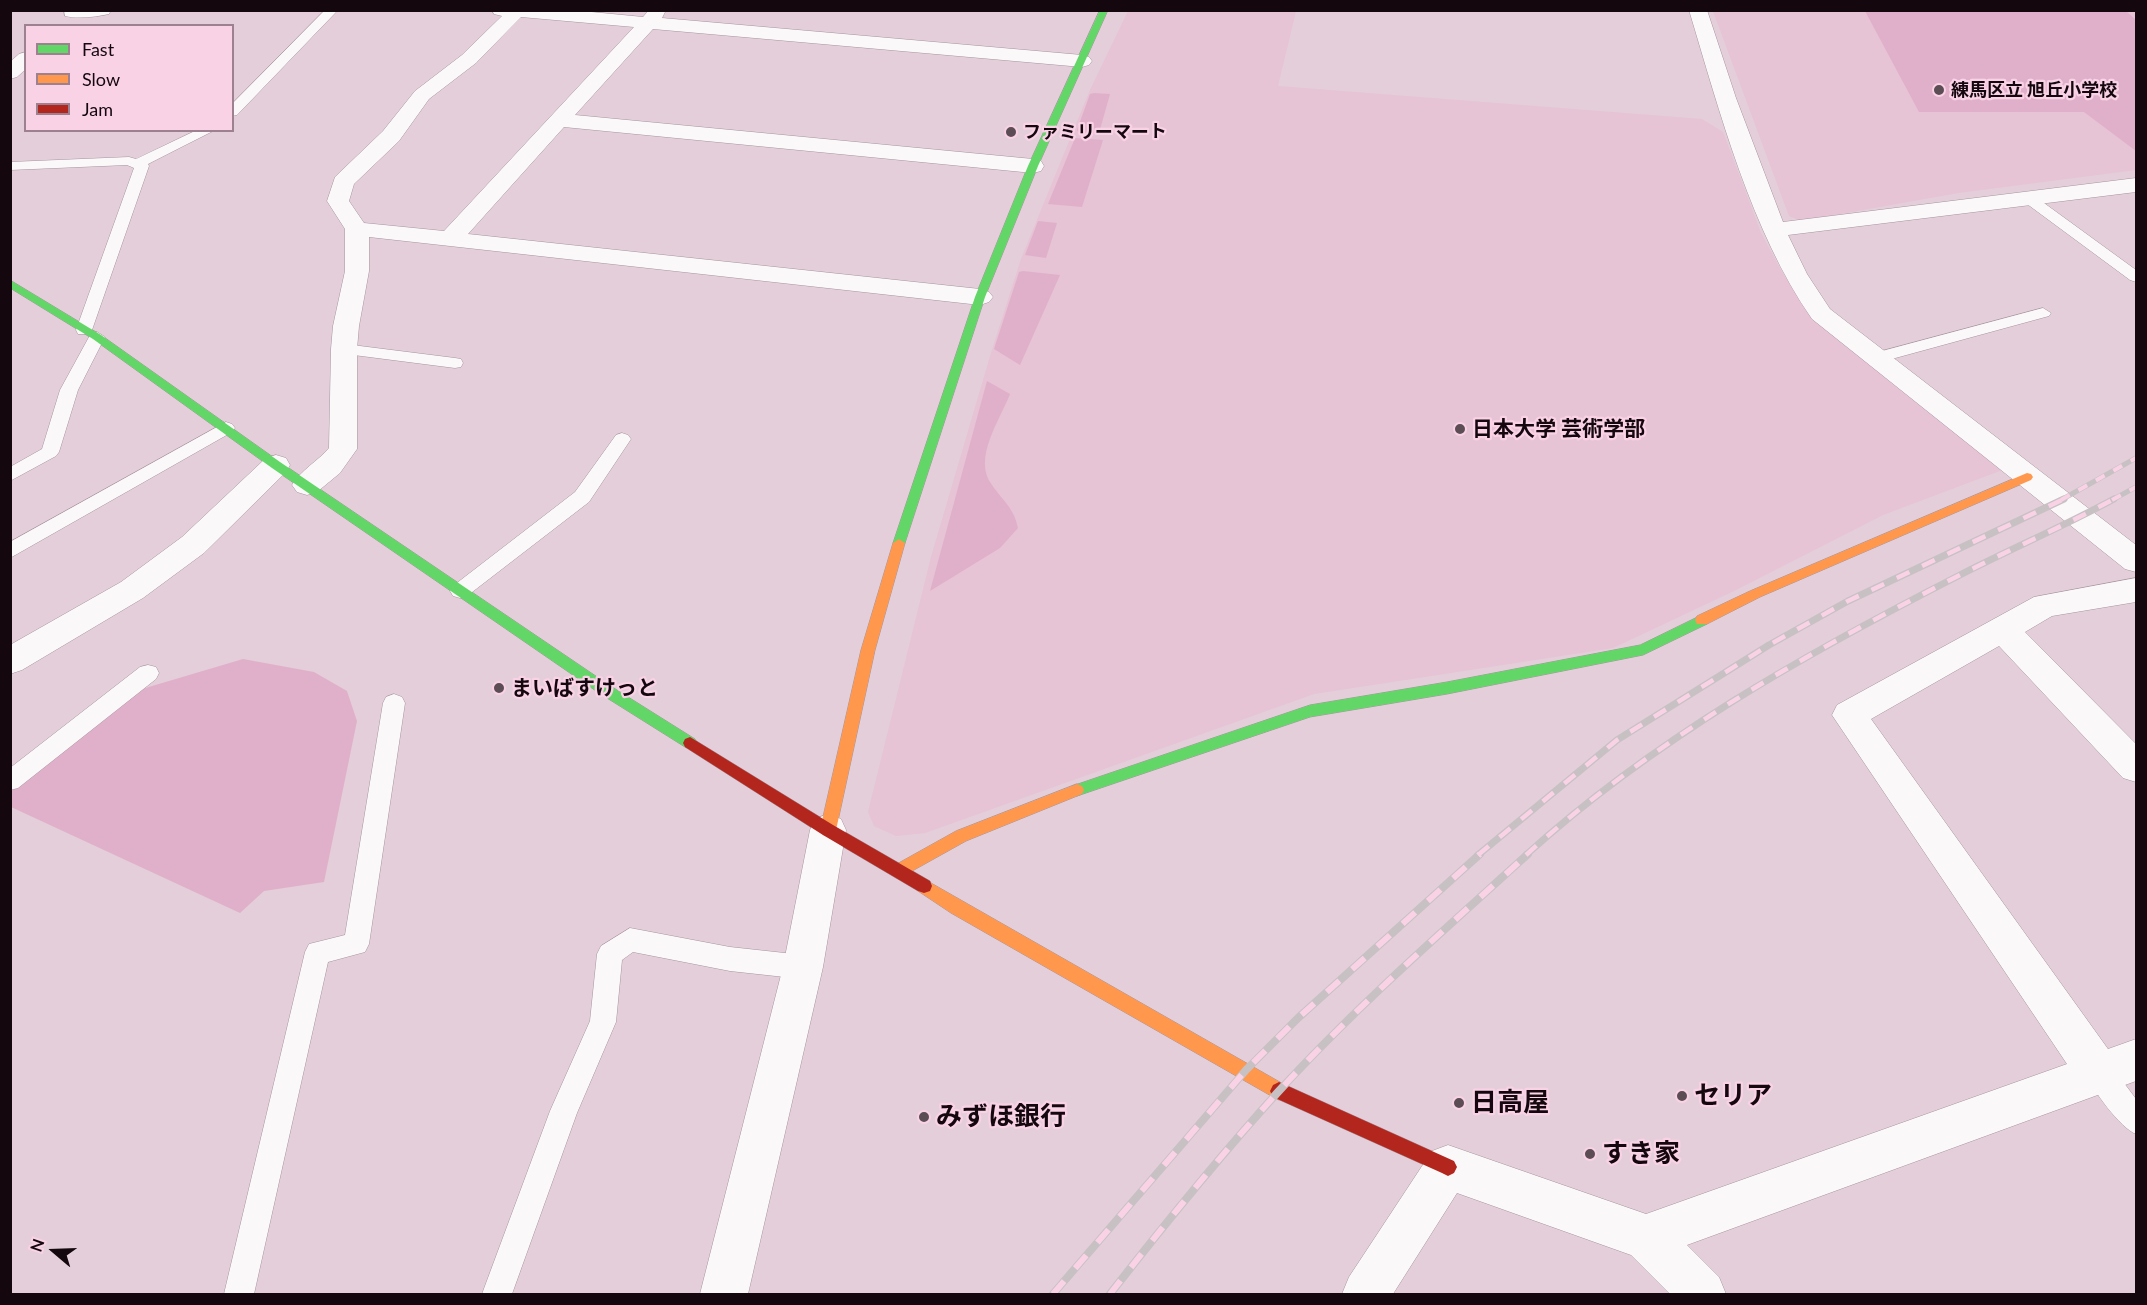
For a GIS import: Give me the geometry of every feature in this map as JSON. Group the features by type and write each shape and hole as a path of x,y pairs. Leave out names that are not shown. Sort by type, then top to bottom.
{"street":[{"path":"60,24 73,11 102,10"},
{"path":"501,10 654,17 1082,61"},
{"path":"724,1294 803,967 855,698 885,585 980,297 1034,166 1104,10"},
{"path":"1698,10 1726,98 1774,230 1795,274 1821,314 2136,561"},
{"path":"307,485 330,466 343,449 344,349 346,326 357,271 357,229 338,201 343,182 391,136 422,95 469,59 518,11"},
{"path":"450,239 654,17"},
{"path":"10,73 24,60"},
{"path":"558,120 1034,166"},
{"path":"1774,230 2136,185"},
{"path":"357,229 980,297"},
{"path":"10,283 90,333 276,465 604,689 828,830 900,870 957,908 1246,1070 1279,1091 1448,1167 1646,1237 1702,1294"},
{"path":"10,661 132,590 192,546 276,465"},
{"path":"900,870 961,836 1104,780 1310,711 1447,688 1643,650 1755,594 2028,477"},
{"path":"1646,1237 2118,1067 1849,715 2045,604 2136,590"},
{"path":"2001,628 2136,767"},
{"path":"1366,1294 1448,1167"}],"lane":[{"path":"234,110 332,10"},
{"path":"136,164 205,132"},
{"path":"10,166 129,161 142,166 50,452 10,475"},
{"path":"2028,198 2136,277"},
{"path":"2120,265 2136,263"},
{"path":"1877,358 2043,313"},
{"path":"344,349 454,363"},
{"path":"10,550 226,428"},
{"path":"460,591 582,497 622,439"},
{"path":"10,781 148,673"},
{"path":"239,1294 318,952 356,944 394,703"},
{"path":"497,1294 564,1111 603,1022 610,954 630,940 730,959 803,967"},
{"path":"2118,1067 2136,1120"}],"shaded area":[{"name":"日本大学 芸術学部","path":"1128,11 1296,11 1278,86 1702,119 1723,132 1761,233 1807,311 1899,389 2005,469 1883,515 1734,591 1613,648 1314,694 925,833 896,836 874,826 868,812 931,557 991,353 1021,259 1090,90"},
{"name":"練馬区立 旭丘小学校","path":"1713,11 2136,11 2136,170 1958,193 1801,221 1789,216"},
{"path":"1865,11 2126,11 2136,20 2136,151 2084,112 1919,112"},
{"path":"1090,94 1110,94 1099,133 1079,132 1077,130"},
{"path":"1075,138 1103,140 1082,207 1048,204"},
{"path":"1038,221 1057,223 1046,258 1025,255"},
{"path":"1019,272 1060,275 1020,365 994,349"},
{"path":"987,381 1010,394 990,440 985,463 992,485 1011,510 1018,528 1000,548 930,591"},
{"path":"243,659 314,672 347,691 357,721 324,882 264,891 240,913 11,807 11,791 142,689"}],"railway":[{"path":"2061,500 2136,458"},
{"path":"2112,500 2136,487"},
{"path":"1478,855 1617,740 1769,645 1848,601 2064,499"},
{"path":"1526,855 1626,773 1679,736 1789,667 1979,565 2114,499"},
{"path":"1053,1294 1246,1070 1298,1018 1480,854"},
{"path":"1110,1294 1213,1166 1278,1092 1400,970 1528,854"}],"traffic: fast":[{"path":"899,543 980,297 1033,166 1104,10"},
{"path":"10,283 97,337 276,465 604,689 690,743"},
{"path":"1077,790 1310,711 1447,688 1643,650 1702,620"}],"traffic: slow":[{"path":"1702,620 1755,594 2027,477"},
{"path":"828,830 868,650 899,543"},
{"path":"900,870 961,836 1077,790"},
{"path":"924,886 957,908 1279,1091"}],"traffic: jam":[{"path":"690,743 828,830 924,886"},
{"path":"1279,1091 1448,1167"}],"place":[{"name":"練馬区立 旭丘小学校","path":"1939,90"},
{"name":"ファミリーマート","path":"1011,132"},
{"name":"日本大学 芸術学部","path":"1460,429"},
{"name":"まいばすけっと","path":"499,688"},
{"name":"セリア","path":"1682,1096"},
{"name":"日高屋","path":"1459,1103"},
{"name":"みずほ銀行","path":"924,1117"},
{"name":"すき家","path":"1590,1154"}]}
